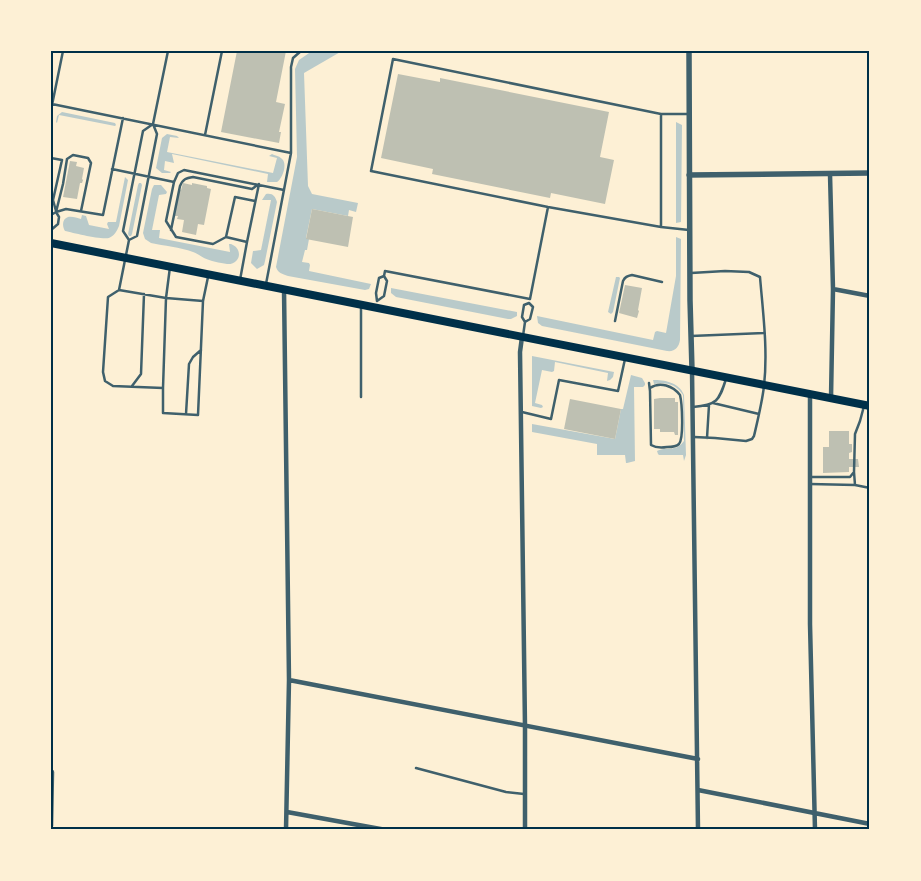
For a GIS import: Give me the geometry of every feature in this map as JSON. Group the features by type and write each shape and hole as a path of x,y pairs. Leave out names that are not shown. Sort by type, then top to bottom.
{"main road":[{"path":"51,243 361,305 376,304 522,337 867,405"}],"street":[{"path":"689,51 688,175 694,438 698,830"},
{"path":"688,175 870,173"},
{"path":"830,174 833,289 831,398"},
{"path":"284,289 289,680 286,830"},
{"path":"833,289 870,296"},
{"path":"522,337 520,352 520,412 525,830"},
{"path":"810,393 810,624 815,830"},
{"path":"289,680 698,760"},
{"path":"51,826 52,772"},
{"path":"698,790 870,824"},
{"path":"287,812 386,830"}],"lane":[{"path":"51,110 63,51"},
{"path":"129,240 136,236 149,176 157,134 153,124 168,51"},
{"path":"205,135 222,51"},
{"path":"266,286 291,153 291,67 293,58 301,51"},
{"path":"689,114 660,114 393,59 371,171 548,207 661,227 690,230"},
{"path":"52,104 291,153"},
{"path":"660,114 661,227"},
{"path":"51,215 66,209 104,216 123,118"},
{"path":"119,290 129,240 123,231 143,131 153,124"},
{"path":"56,212 68,159 73,155 88,158 91,162 81,211"},
{"path":"51,158 62,160 53,200 59,217 58,224 52,228"},
{"path":"112,169 174,182"},
{"path":"247,242 226,237 213,244 176,237 166,221 174,182 178,173 184,170 284,190"},
{"path":"171,230 180,186 186,178 193,177 252,189 259,184"},
{"path":"240,280 259,184"},
{"path":"226,237 235,197 255,201"},
{"path":"525,322 530,319 533,307 530,301 548,207"},
{"path":"170,266 166,298 163,413 198,415 203,302 208,275"},
{"path":"376,304 379,278 384,276 385,271 530,301"},
{"path":"690,274 725,271 749,272 760,277 764,333 764,384 752,440 694,438"},
{"path":"615,321 625,278 632,275 662,282"},
{"path":"376,304 384,296 387,281 384,276"},
{"path":"163,388 112,386 106,381 104,372 108,297 119,290 203,302"},
{"path":"132,386 141,374 144,294"},
{"path":"522,337 525,322 522,317 524,305 530,301"},
{"path":"361,305 361,397"},
{"path":"692,336 764,333"},
{"path":"186,414 189,364 193,357 201,350"},
{"path":"520,412 551,419 559,380 618,391 625,357"},
{"path":"693,407 713,403 722,394 727,377"},
{"path":"649,383 651,445 656,448 676,446 681,441 682,434 680,395 673,388 666,386 654,385 650,388"},
{"path":"713,403 759,414"},
{"path":"708,438 709,405"},
{"path":"855,485 855,434 867,405"},
{"path":"810,477 850,476 854,472"},
{"path":"810,484 855,485 870,488"},
{"path":"416,768 506,792 524,794"}],"shaded area":[{"path":"312,51 342,51 304,73 308,186 312,194 358,203 356,212 349,210 348,216 312,209 306,238 309,239 307,250 305,250 302,262 309,263 309,271 371,284 369,289 365,290 288,276 279,272 276,267 297,157 295,69 299,60"},
{"path":"62,112 115,123 116,125 59,115 57,123 57,116"},
{"path":"676,122 682,125 681,222 676,223"},
{"path":"167,134 179,138 170,137 167,152 273,173 277,158 269,156 272,154 283,160 284,166 281,178 277,182 267,182 268,174 172,154 174,163 165,161 164,170 171,172 162,173 156,168 162,138"},
{"path":"125,177 128,180 119,226 112,236 100,238 65,231 63,225 66,218 74,217 81,219 82,215 86,216 89,225 109,229 108,222 116,222"},
{"path":"139,183 142,185 132,234 129,236 128,234"},
{"path":"154,185 161,185 167,192 166,194 159,195 152,230 160,230 159,238 230,252 229,244 231,244 238,249 239,253 235,262 227,264 206,259 188,250 151,243 145,239 143,233"},
{"path":"266,194 273,195 277,202 264,265 257,269 251,263 253,251 261,250 271,200 262,200"},
{"path":"676,237 681,239 680,340 678,347 674,350 667,351 542,326 538,323 537,316 653,340 655,332 666,333 676,276"},
{"path":"616,277 620,278 611,314 608,312"},
{"path":"391,288 517,312 517,316 508,319 396,297 391,293"},
{"path":"532,356 614,372 613,377 607,381 608,373 555,362 554,371 542,370 535,403 543,407 532,406"},
{"path":"631,375 642,378 645,383 643,387 634,387 635,461 626,463 625,455 597,455 597,444 532,432 532,424 615,439"},
{"path":"653,380 666,381 675,385 679,387 684,395 686,455 684,461 683,455 659,455 657,451 677,447 684,441 683,395 674,386 663,383 654,384"}],"building":[{"path":"237,51 286,51 276,102 285,104 279,132 281,132 279,143 221,132"},
{"path":"398,74 440,82 440,78 609,112 600,157 614,160 605,204 551,193 550,198 432,174 433,169 381,158"},
{"path":"70,161 77,162 76,166 84,168 83,180 80,183 77,199 63,197"},
{"path":"183,183 207,186 207,188 211,189 204,225 198,224 196,235 182,232 184,220 177,219 178,216 174,216 179,189 181,190"},
{"path":"312,209 353,217 348,247 306,239"},
{"path":"625,285 642,288 637,318 619,313"},
{"path":"675,398 675,402 678,402 678,435 675,435 674,432 660,432 660,429 654,429 654,399"},
{"path":"570,399 621,409 615,439 564,429"},
{"path":"829,431 849,431 849,444 852,444 852,452 849,453 849,459 858,459 859,467 849,467 849,472 823,473 823,447 829,447"}]}
